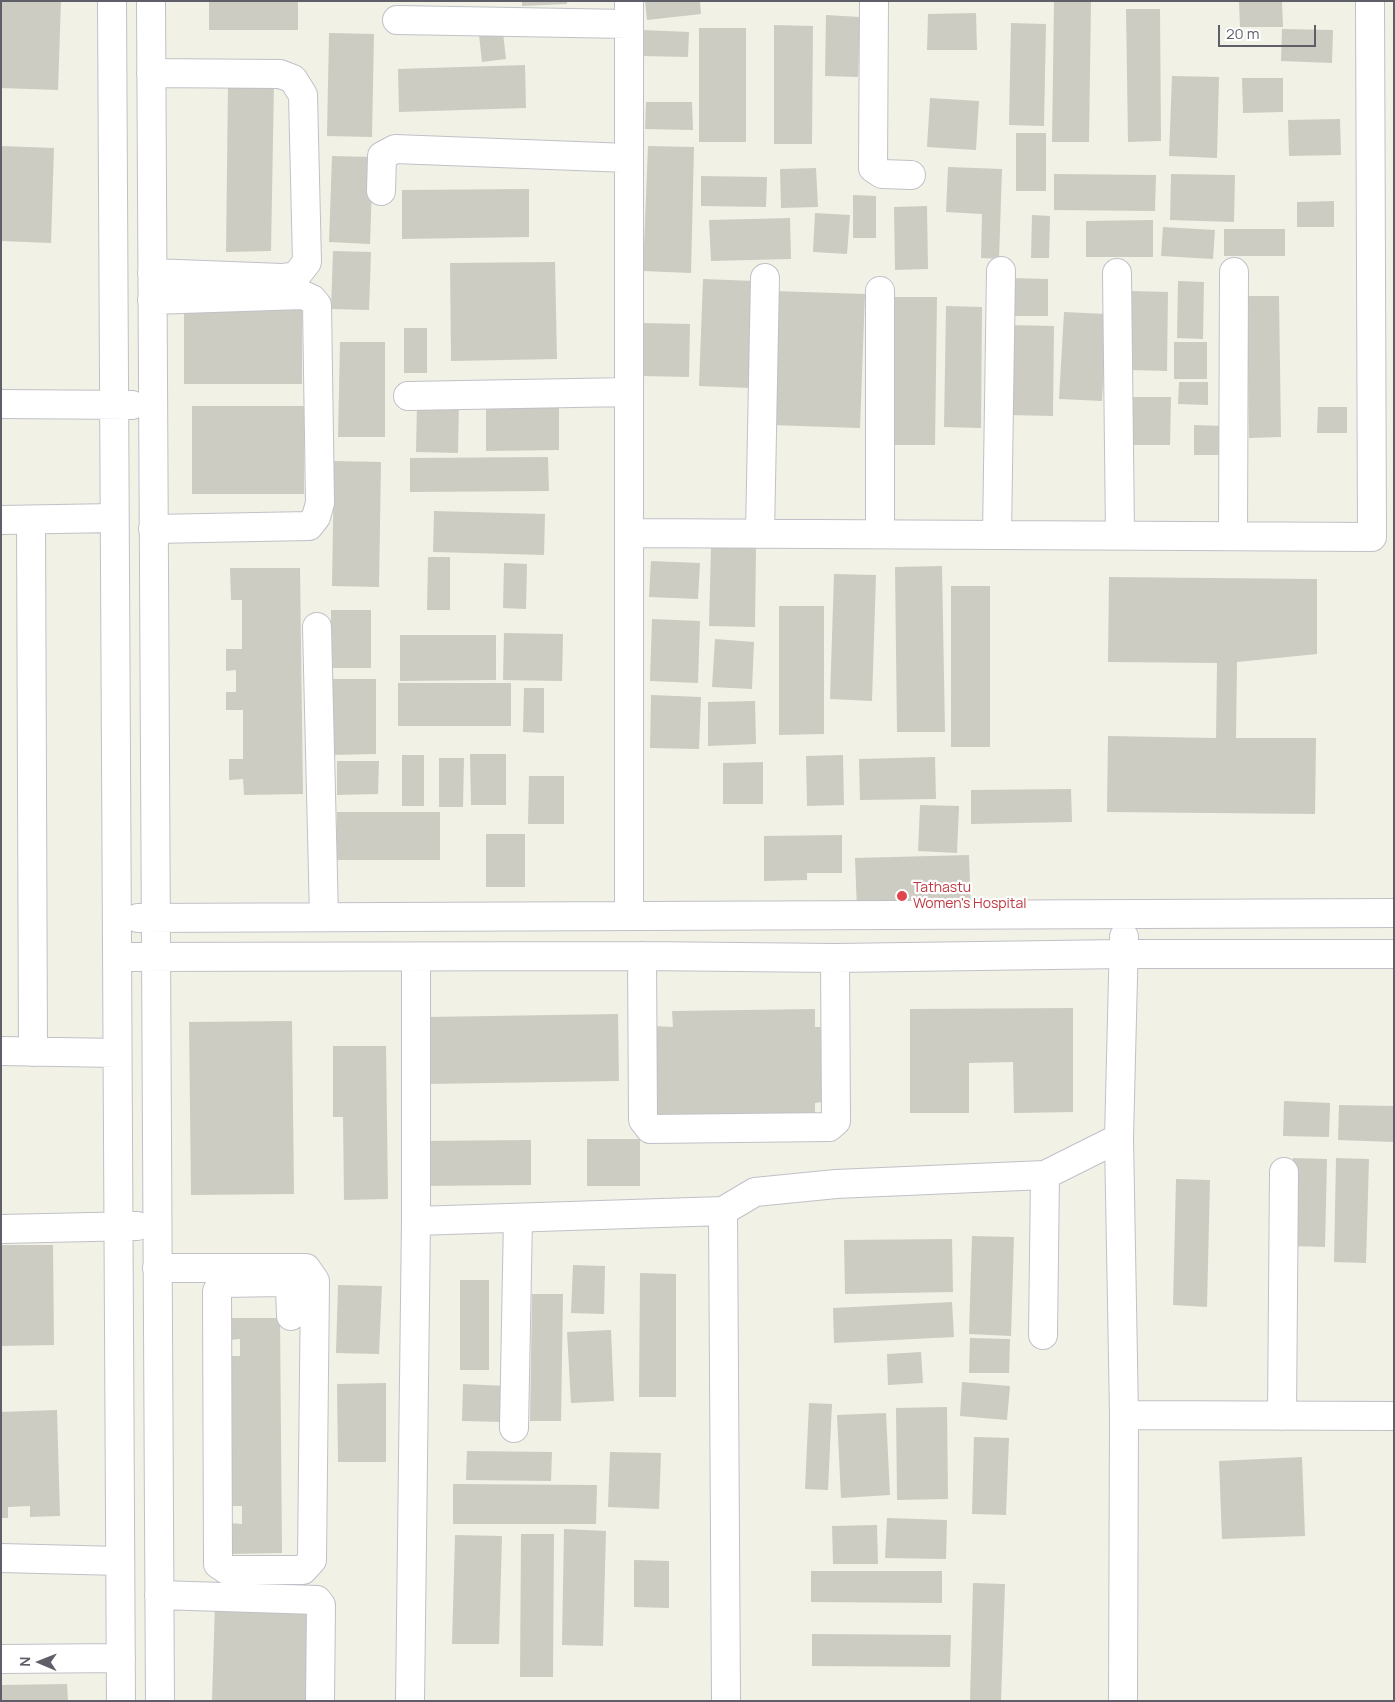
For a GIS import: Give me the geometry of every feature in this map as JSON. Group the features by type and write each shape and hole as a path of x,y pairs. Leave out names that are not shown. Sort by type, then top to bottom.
{"street":[{"path":"112,1 121,1701"},
{"path":"150,1 160,1701"},
{"path":"874,1 873,168 882,174 911,175"},
{"path":"629,533 1372,537 1370,1"},
{"path":"397,20 629,13 629,915"},
{"path":"151,73 280,74 293,80 303,95 307,262 296,276 282,278 152,273"},
{"path":"381,191 382,156 394,149 628,158"},
{"path":"997,535 1001,270"},
{"path":"1117,272 1120,536"},
{"path":"1233,536 1234,272"},
{"path":"760,534 765,278"},
{"path":"880,291 880,534"},
{"path":"152,300 304,295 312,299 317,305 320,503 316,517 309,526 153,530"},
{"path":"408,396 629,392"},
{"path":"1,404 153,406"},
{"path":"1,520 114,518"},
{"path":"31,520 33,1052"},
{"path":"317,627 324,917"},
{"path":"117,918 1394,913"},
{"path":"1123,1701 1124,1415 1119,1138 1124,915"},
{"path":"116,958 416,956 835,958 1124,954 1394,954"},
{"path":"410,1701 416,1222 416,956"},
{"path":"642,956 643,1120 650,1129 829,1128 836,1121 835,958"},
{"path":"1,1051 117,1053"},
{"path":"416,1222 723,1211 755,1192 836,1184 1045,1175 1119,1138"},
{"path":"1282,1416 1284,1172"},
{"path":"1043,1335 1045,1175"},
{"path":"723,1211 726,1701"},
{"path":"514,1428 518,1218"},
{"path":"1,1229 158,1225"},
{"path":"157,1268 306,1268 315,1281 312,1560 303,1570 227,1570 218,1564 217,1291 223,1283 282,1282 290,1286 291,1316"},
{"path":"1124,1415 1394,1416"},
{"path":"1,1558 120,1561"},
{"path":"159,1594 316,1600 321,1605 320,1701"},
{"path":"1,1659 120,1658"}],"building":[{"path":"1,1 61,1 58,90 1,88"},
{"path":"209,1 298,1 298,30 209,30"},
{"path":"522,1 567,1 567,4 522,6"},
{"path":"645,1 700,1 701,14 647,20"},
{"path":"1054,1 1091,1 1089,142 1052,142"},
{"path":"1239,1 1282,1 1283,27 1240,27"},
{"path":"1126,9 1160,9 1161,141 1128,142"},
{"path":"976,13 977,50 927,50 928,14"},
{"path":"826,15 860,17 858,77 825,76"},
{"path":"502,23 506,59 482,62 478,26"},
{"path":"1011,23 1046,24 1044,126 1009,125"},
{"path":"774,25 813,26 812,144 774,144"},
{"path":"699,28 746,28 746,142 699,142"},
{"path":"1282,29 1333,30 1332,63 1281,61"},
{"path":"642,30 689,32 688,57 642,56"},
{"path":"329,33 374,34 372,137 327,136"},
{"path":"525,65 526,108 399,112 398,69"},
{"path":"1172,76 1219,77 1217,158 1169,156"},
{"path":"1242,78 1283,78 1283,112 1243,113"},
{"path":"228,83 274,83 271,251 226,252"},
{"path":"930,98 979,101 976,150 927,147"},
{"path":"646,102 692,102 693,130 645,129"},
{"path":"1340,119 1341,155 1289,156 1288,120"},
{"path":"1016,133 1046,133 1046,191 1016,191"},
{"path":"1,146 54,148 51,243 1,241"},
{"path":"648,146 694,147 691,273 643,271"},
{"path":"332,156 373,157 370,244 329,242"},
{"path":"948,167 1002,169 999,259 981,258 982,214 946,212"},
{"path":"816,168 818,207 781,208 780,169"},
{"path":"1054,174 1156,175 1155,211 1054,210"},
{"path":"1171,174 1235,175 1234,222 1170,220"},
{"path":"701,176 767,177 766,207 701,206"},
{"path":"529,189 529,237 402,239 402,190"},
{"path":"853,195 876,196 876,238 853,238"},
{"path":"1334,201 1334,227 1297,227 1297,202"},
{"path":"927,206 928,269 895,270 894,207"},
{"path":"815,213 850,215 847,254 813,252"},
{"path":"1032,215 1050,216 1049,258 1031,258"},
{"path":"790,218 791,259 711,261 709,220"},
{"path":"1153,220 1153,257 1086,257 1086,221"},
{"path":"1163,227 1215,230 1213,259 1161,256"},
{"path":"1224,229 1285,229 1285,256 1224,256"},
{"path":"333,251 371,252 369,310 331,309"},
{"path":"555,262 557,359 451,361 450,263"},
{"path":"1009,278 1048,279 1048,316 1009,316"},
{"path":"703,279 754,281 750,388 699,386"},
{"path":"1178,281 1204,282 1203,339 1177,338"},
{"path":"774,291 865,294 860,428 770,425"},
{"path":"1131,291 1168,292 1167,371 1130,370"},
{"path":"1247,296 1279,296 1281,437 1249,438"},
{"path":"889,297 937,297 935,445 887,445"},
{"path":"946,306 982,307 981,428 944,427"},
{"path":"184,308 302,308 302,384 184,384"},
{"path":"1064,312 1107,314 1102,401 1059,399"},
{"path":"642,323 690,324 689,377 642,376"},
{"path":"1008,325 1054,326 1053,416 1007,415"},
{"path":"404,328 427,328 427,373 404,373"},
{"path":"340,342 385,342 385,437 338,437"},
{"path":"1174,342 1207,342 1207,379 1174,379"},
{"path":"1179,382 1208,382 1208,405 1178,404"},
{"path":"1129,397 1171,397 1170,445 1129,445"},
{"path":"417,401 459,402 458,453 416,452"},
{"path":"559,402 559,450 486,451 486,403"},
{"path":"192,406 304,406 304,494 192,494"},
{"path":"1318,407 1347,407 1347,433 1317,433"},
{"path":"1194,425 1223,426 1222,455 1194,455"},
{"path":"548,457 549,491 410,492 410,458"},
{"path":"334,461 381,462 379,587 332,586"},
{"path":"434,511 545,514 544,555 433,552"},
{"path":"711,547 756,548 755,627 709,626"},
{"path":"428,557 450,557 450,610 427,610"},
{"path":"651,561 700,563 698,599 649,597"},
{"path":"504,563 527,564 526,609 503,608"},
{"path":"942,566 945,732 897,732 895,567"},
{"path":"230,568 300,568 303,794 244,795 243,779 229,780 229,759 243,759 243,710 226,710 226,692 236,692 236,670 226,671 226,649 242,649 242,600 231,600"},
{"path":"834,574 876,575 872,701 830,699"},
{"path":"1109,577 1317,579 1317,654 1237,662 1236,738 1316,738 1315,814 1107,812 1108,736 1216,738 1217,663 1108,662"},
{"path":"951,586 990,586 990,747 951,747"},
{"path":"779,606 824,606 824,734 779,735"},
{"path":"331,610 371,610 371,668 331,668"},
{"path":"652,619 700,621 698,683 650,681"},
{"path":"504,633 563,634 562,681 503,680"},
{"path":"400,635 496,635 496,680 400,681"},
{"path":"715,639 754,642 752,689 712,687"},
{"path":"330,679 376,679 376,754 330,755"},
{"path":"398,683 511,683 511,726 398,726"},
{"path":"524,688 544,688 544,733 523,732"},
{"path":"651,695 701,697 699,749 650,748"},
{"path":"755,701 756,744 708,746 708,702"},
{"path":"470,754 506,754 506,805 471,805"},
{"path":"402,755 424,755 424,806 402,806"},
{"path":"843,755 844,805 807,806 806,756"},
{"path":"935,757 936,799 860,800 859,759"},
{"path":"439,758 464,758 463,807 439,807"},
{"path":"337,761 379,761 378,794 337,795"},
{"path":"763,762 763,804 723,804 723,763"},
{"path":"529,776 564,776 564,824 528,824"},
{"path":"1071,789 1072,822 971,824 971,790"},
{"path":"920,805 959,806 957,853 918,851"},
{"path":"337,812 440,812 440,860 337,860"},
{"path":"486,834 525,834 525,887 486,887"},
{"path":"842,835 842,873 807,873 807,880 764,881 764,836"},
{"path":"969,855 971,911 857,910 855,858"},
{"path":"1073,1008 1073,1112 1014,1113 1013,1062 969,1063 969,1113 910,1113 910,1009"},
{"path":"815,1009 815,1027 833,1027 830,1101 815,1103 815,1124 653,1122 654,1026 673,1027 672,1011"},
{"path":"618,1014 619,1081 427,1084 426,1017"},
{"path":"292,1021 294,1194 191,1195 189,1022"},
{"path":"333,1046 386,1046 388,1199 344,1200 343,1117 333,1117"},
{"path":"1284,1101 1330,1103 1329,1137 1283,1136"},
{"path":"1339,1105 1394,1106 1394,1142 1338,1140"},
{"path":"587,1139 640,1139 640,1186 587,1186"},
{"path":"531,1140 531,1185 419,1186 419,1141"},
{"path":"1293,1158 1327,1159 1325,1247 1291,1246"},
{"path":"1336,1158 1369,1159 1366,1263 1334,1262"},
{"path":"1176,1179 1210,1180 1207,1307 1173,1305"},
{"path":"972,1236 1014,1237 1011,1336 969,1334"},
{"path":"952,1239 953,1292 845,1294 844,1240"},
{"path":"1,1245 53,1245 54,1345 1,1346"},
{"path":"573,1265 605,1266 604,1314 571,1313"},
{"path":"640,1273 676,1274 676,1397 639,1397"},
{"path":"460,1280 489,1280 489,1370 460,1370"},
{"path":"338,1285 382,1286 379,1354 336,1353"},
{"path":"532,1294 563,1294 561,1421 530,1421"},
{"path":"952,1302 954,1337 834,1343 833,1308"},
{"path":"229,1318 280,1318 282,1553 230,1554 230,1523 242,1524 242,1506 230,1506 229,1356 240,1356 240,1339 229,1340"},
{"path":"611,1330 614,1401 571,1403 567,1332"},
{"path":"970,1338 1010,1339 1009,1373 969,1373"},
{"path":"921,1352 923,1383 888,1385 887,1354"},
{"path":"962,1382 1010,1386 1007,1420 960,1416"},
{"path":"386,1383 386,1462 338,1462 337,1384"},
{"path":"463,1384 506,1386 505,1422 462,1421"},
{"path":"809,1403 832,1404 828,1490 805,1489"},
{"path":"947,1407 948,1499 897,1500 896,1408"},
{"path":"57,1410 60,1516 30,1517 30,1506 8,1507 8,1518 1,1518 1,1412"},
{"path":"886,1413 890,1495 841,1498 837,1415"},
{"path":"974,1437 1009,1438 1006,1515 972,1514"},
{"path":"467,1451 552,1452 551,1481 466,1480"},
{"path":"610,1452 661,1453 659,1509 608,1507"},
{"path":"1302,1457 1305,1536 1222,1539 1219,1461"},
{"path":"453,1484 597,1485 596,1524 453,1524"},
{"path":"887,1518 947,1520 946,1559 885,1558"},
{"path":"877,1525 878,1564 833,1564 832,1526"},
{"path":"564,1529 606,1531 603,1646 562,1645"},
{"path":"521,1534 554,1534 553,1677 520,1677"},
{"path":"455,1535 502,1536 499,1644 452,1644"},
{"path":"634,1560 669,1561 669,1608 634,1607"},
{"path":"811,1571 942,1571 942,1603 811,1602"},
{"path":"973,1583 1005,1584 1001,1701 970,1701"},
{"path":"215,1603 312,1607 308,1701 212,1701"},
{"path":"812,1634 951,1635 950,1667 812,1666"},
{"path":"67,1684 68,1701 1,1701 1,1685"}],"place":[{"name":"Tathastu Women's Hospital","path":"902,896"}]}
